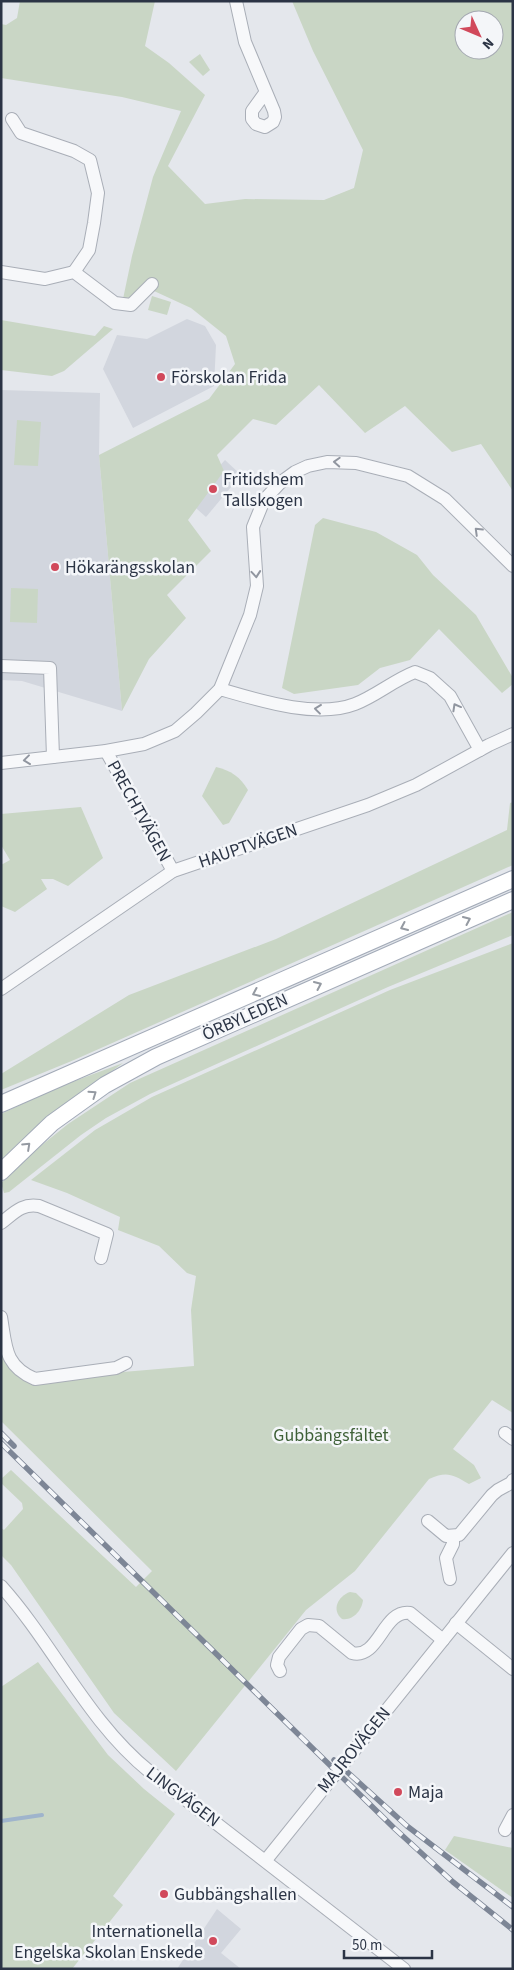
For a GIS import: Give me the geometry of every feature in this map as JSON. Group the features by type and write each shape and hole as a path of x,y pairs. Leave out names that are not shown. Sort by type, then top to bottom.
{"main road":[{"name":"ÖRBYLEDEN","path":"1,1104 513,879"},
{"name":"ÖRBYLEDEN","path":"1,1172 52,1123 105,1086 156,1056 513,900"}],"street":[{"path":"236,1 245,42 265,93"},
{"path":"1,272 45,279 74,272 89,250 98,192 90,160 74,152 21,133 12,119"},
{"path":"74,272 115,303 130,305 152,284"},
{"path":"1,764 106,751 144,744 175,731 220,689 250,615 257,586 253,527 264,500 280,483 295,472 327,462 356,463 408,476 445,499 513,566"},
{"path":"1,666 50,668 53,757"},
{"path":"220,689 285,706 328,710 355,704 400,678 416,672 430,678 450,696 480,750"},
{"name":"HAUPTVÄGEN","path":"1,989 173,871 368,805 416,785 513,734"},
{"name":"PRECHTVÄGEN","path":"106,751 173,871"},
{"path":"1,1223 23,1206 38,1206 107,1234 101,1258"},
{"path":"1,1317 10,1362 25,1375 34,1379 116,1368 126,1363"},
{"path":"428,1521 446,1536 459,1535 492,1495 512,1483"},
{"path":"450,1579 446,1558 453,1544 453,1536"},
{"name":"MAJROVÄGEN","path":"266,1860 513,1553"},
{"name":"LINGVÄGEN","path":"1,1586 83,1698 124,1749 150,1772 266,1860 404,1969"},
{"path":"280,1671 277,1664 279,1657 301,1629 308,1625 318,1626 352,1653 356,1654 367,1650 394,1618 405,1613 410,1613 443,1640"},
{"path":"456,1623 513,1669"},
{"path":"505,1830 513,1815"}],"shaded area":[{"name":"Förskolan Frida","path":"187,319 205,326 216,345 214,386 133,428 103,369 117,335 147,339"},
{"name":"Hökarängsskolan","path":"1,390 100,393 99,455 122,711 22,681 1,680"},
{"name":"Fritidshem Tallskogen","path":"225,460 241,475 206,517 188,501"},
{"name":"Internationella Engelska Skolan Enskede","path":"217,1909 241,1929 221,1953 241,1969 177,1969"}],"green space":[{"path":"20,1 155,1 145,46 169,63 205,95 168,166 205,204 245,199 324,200 354,188 363,150 313,51 292,1 513,1 513,491 481,444 452,452 405,406 365,433 319,385 276,425 253,419 217,455 224,471 188,520 211,551 167,595 186,618 149,659 122,711 99,455 209,399 235,364 226,336 191,308 154,291 123,299 132,256 153,177 181,111 122,97 1,78 1,24 6,25 17,18"},
{"path":"200,54 210,70 203,76 189,62"},
{"path":"152,296 171,302 167,315 148,310"},
{"path":"1,320 95,336 104,326 113,329 64,371 52,376 1,370"},
{"path":"17,420 41,422 38,466 14,465"},
{"path":"323,518 376,532 417,555 433,575 476,615 513,678 513,684 502,693 439,629 410,660 380,668 358,685 294,694 282,688 315,525"},
{"path":"11,588 38,589 37,623 10,622"},
{"path":"216,767 227,770 235,775 248,790 229,823 223,825 202,796"},
{"path":"513,802 513,865 74,1060 1,1090 1,1074 129,995 276,939 507,830 510,803"},
{"path":"81,807 103,858 68,886 53,879 41,879 47,889 15,912 1,906 1,865 10,860 1,845 1,814"},
{"path":"513,912 513,935 388,987 150,1094 106,1118 81,1135 9,1192 4,1193 1,1183 37,1149 68,1124 130,1083"},
{"name":"Gubbängsfältet","path":"513,943 513,1413 492,1400 453,1449 474,1465 481,1478 469,1484 445,1474 429,1479 355,1571 306,1610 176,1771 114,1713 11,1565 1,1555 1,1528 4,1530 23,1509 22,1503 1,1483 1,1479 11,1470 136,1587 152,1571 1,1421 1,1332 28,1380 194,1366 191,1310 196,1276 187,1273 159,1246 118,1230 120,1217 67,1193 31,1180 95,1130 152,1097 390,990"},
{"path":"123,1063 41,1123 1,1160 1,1114 56,1088"},
{"path":"350,1592 356,1593 363,1600 362,1604 359,1611 353,1617 342,1619 337,1612 337,1604 342,1597"},
{"path":"38,1662 108,1755 144,1789 175,1814 113,1896 123,1905 72,1969 1,1969 1,1687"},
{"path":"454,1836 513,1848 513,1898 445,1850"}],"waterway":[{"path":"1,1821 42,1815"}],"railway":[{"path":"1,1433 14,1446"},
{"path":"1,1443 394,1828 453,1882 513,1930"},
{"path":"334,1760 407,1826 513,1907"}],"place":[{"name":"Förskolan Frida","path":"161,377"},
{"name":"Fritidshem Tallskogen","path":"213,489"},
{"name":"Hökarängsskolan","path":"55,567"},
{"name":"Maja","path":"398,1792"},
{"name":"Gubbängshallen","path":"164,1894"},
{"name":"Internationella Engelska Skolan Enskede","path":"213,1941"}]}
